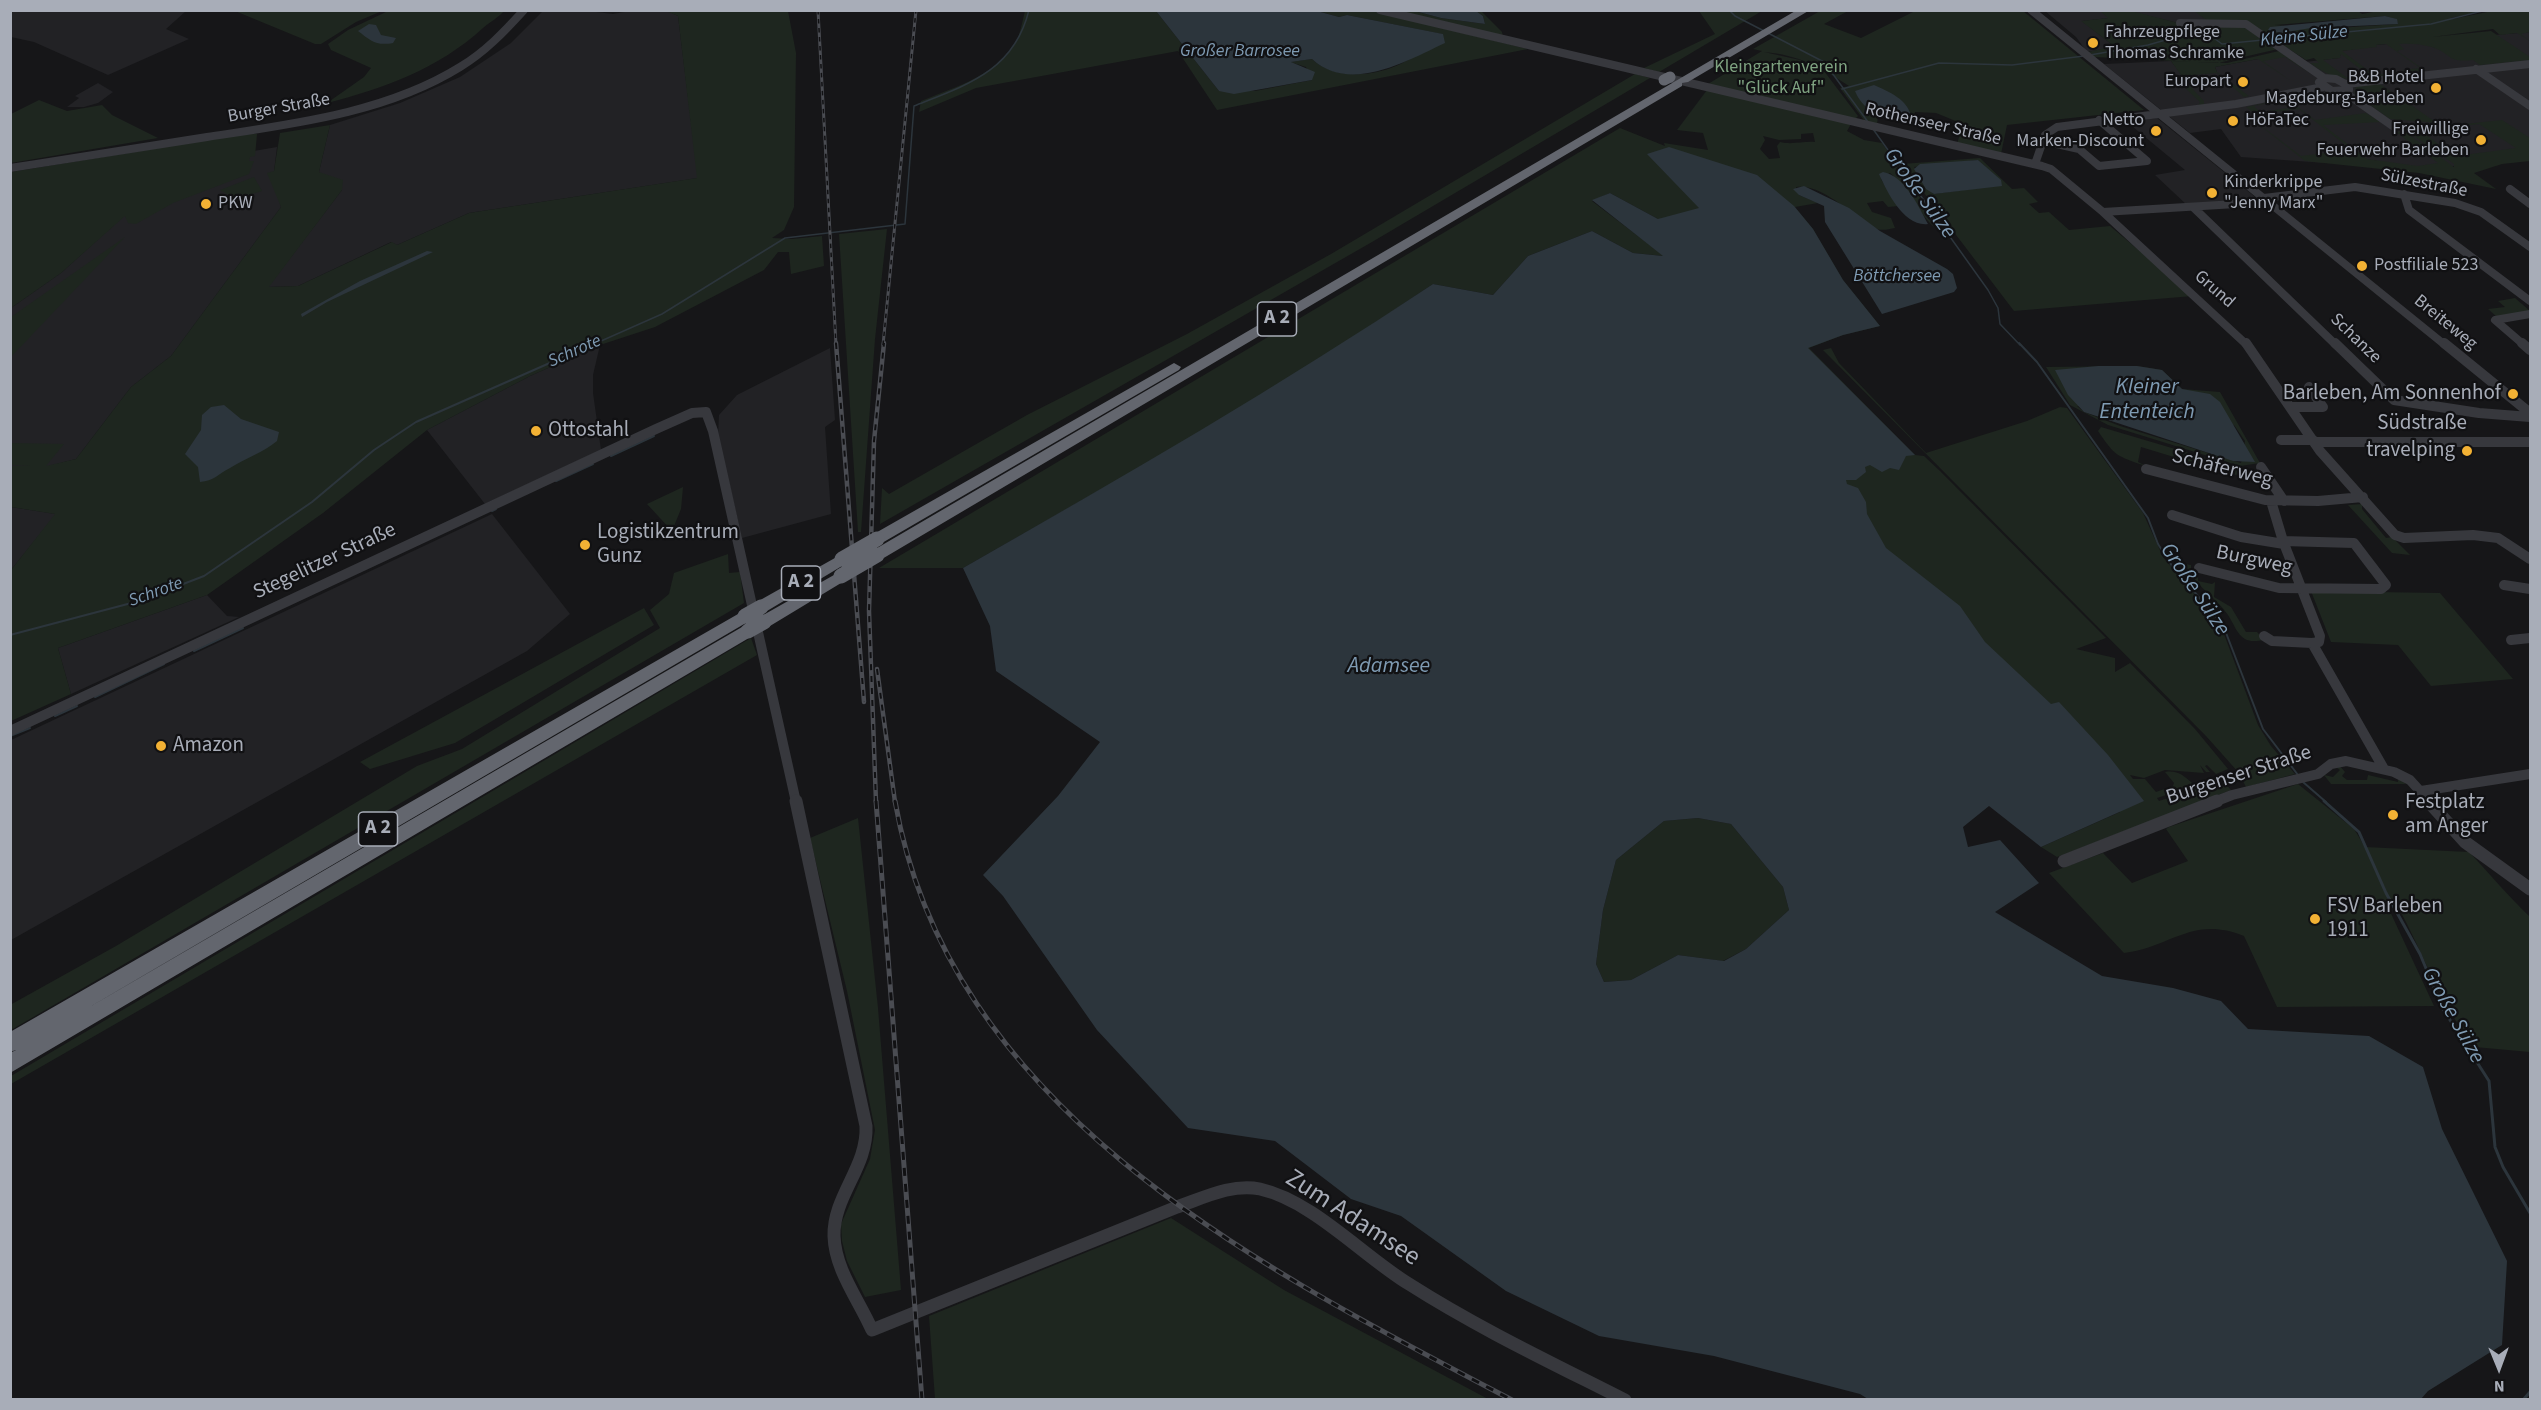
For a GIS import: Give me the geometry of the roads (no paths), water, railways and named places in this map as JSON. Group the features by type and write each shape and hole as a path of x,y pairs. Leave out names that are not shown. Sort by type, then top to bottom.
{"highway":[{"name":"A 2","path":"10,1043 754,619 841,576 877,547 1786,10"},
{"name":"A 2","path":"1669,79 1759,37 1805,10"},
{"name":"A 2","path":"10,1064 754,619 842,559 877,547"}],"street":[{"name":"Burger Straße","path":"10,168 282,124 368,105 429,82 469,61 501,38 524,10"},
{"name":"Rothenseer Straße","path":"1380,10 2035,164 2051,170 2103,212"},
{"name":"Breiteweg","path":"2031,10 2530,415"},
{"path":"2180,23 2241,22 2324,78 2346,84 2530,64"},
{"path":"2476,69 2530,106"},
{"path":"2323,87 2319,82 2324,78"},
{"path":"2344,92 2349,90 2346,84"},
{"path":"2035,164 2049,130 2057,127 2157,112 2231,105 2323,87 2344,92 2394,127"},
{"path":"2043,141 2079,149 2099,166 2147,160 2099,120"},
{"name":"Sülzestraße","path":"2266,200 2350,187 2455,203 2480,211 2530,247"},
{"path":"2510,189 2530,204"},
{"path":"2404,195 2409,210 2530,301"},
{"path":"2103,212 2266,200"},
{"name":"Schanze","path":"2193,207 2394,400 2479,413 2530,415"},
{"name":"Grund","path":"2103,212 2109,220 2243,338 2313,441 2399,537 2498,538 2530,559"},
{"path":"2530,314 2495,320 2530,350"},
{"path":"2290,407 2323,407 2309,387"},
{"name":"Stegelitzer Straße","path":"10,730 686,415 704,412 708,414 862,1098 867,1130 864,1154 840,1205 834,1235 843,1274 872,1330"},
{"name":"Südstraße","path":"2281,440 2530,442"},
{"path":"2260,467 2284,501"},
{"name":"Schäferweg","path":"2145,470 2271,501 2363,497"},
{"path":"2264,636 2272,641 2312,643 2319,642 2320,636 2284,543 2271,501"},
{"path":"2172,515 2241,537 2284,543"},
{"name":"Burgweg","path":"2199,568 2258,585 2302,589 2381,589 2386,585 2354,543 2284,543"},
{"path":"2504,585 2530,589"},
{"path":"2511,640 2530,638"},
{"path":"2312,643 2384,769"},
{"name":"Burgenser Straße","path":"2064,861 2232,795 2320,774 2331,764 2342,761 2403,775 2421,790 2471,847 2530,887"},
{"path":"2421,790 2530,774"},
{"name":"Zum Adamsee","path":"872,1330 1223,1190 1260,1189 1281,1197 1384,1269 1436,1301 1625,1400"}],"water":[{"name":"Großer Barrosee","path":"1156,11 1317,11 1339,17 1347,15 1443,34 1445,43 1396,65 1361,74 1343,74 1327,69 1312,59 1291,62 1315,72 1312,80 1234,94 1219,91"},
{"path":"1415,11 1476,11 1483,16 1485,24 1441,18"},
{"path":"2385,16 2397,19 2398,24 2311,28 2280,33 2268,30 2270,27"},
{"path":"369,24 376,25 381,35 396,38 393,43 374,42 358,31"},
{"path":"1874,85 1902,101 1911,117 1894,119 1886,117 1864,105 1855,91"},
{"name":"Adamsee","path":"1669,147 1757,175 1794,206 1813,229 1843,280 1880,326 1843,335 1808,348 1915,455 1906,456 1899,470 1890,468 1882,472 1870,465 1865,467 1866,472 1856,480 1846,480 1847,484 1858,488 1866,502 1867,514 1886,548 1960,606 1985,642 2051,704 2059,702 2108,755 2144,801 2041,847 1989,806 1963,827 1968,847 2000,840 2039,883 1995,912 2102,976 2173,988 2221,1001 2248,1029 2369,1036 2423,1067 2442,1129 2507,1261 2502,1345 2428,1391 2421,1399 1868,1399 1860,1394 1714,1356 1599,1336 1506,1291 1401,1216 1351,1199 1275,1141 1188,1128 1097,1030 1003,896 983,875 1058,796 1100,742 996,671 990,626 963,568 1201,430 1318,359 1433,284 1493,295 1528,256 1592,231 1633,253 1663,256 1592,200 1610,193 1658,219 1699,208 1647,154","holes":["1698,818 1731,824 1783,887 1789,910 1746,949 1724,961 1678,955 1631,980 1604,982 1596,964 1603,910 1616,860 1664,821"]},
{"path":"1978,160 2001,180 2002,186 1934,194 1926,189 1914,169 1920,164"},
{"path":"1883,172 1891,174 1904,185 1928,224 1911,220 1897,207 1879,174"},
{"name":"Böttchersee","path":"1804,186 1849,208 1880,231 1947,269 1953,274 1957,288 1954,292 1882,314 1825,222 1824,206 1799,195 1793,189"},
{"path":"427,251 433,252 327,302 302,317 301,314 360,281"},
{"name":"Kleiner Ententeich","path":"2098,366 2137,366 2162,370 2182,389 2210,394 2220,402 2255,462 2233,461 2084,412 2068,395 2055,370"},
{"path":"224,405 241,419 279,432 277,441 212,479 200,482 198,467 185,454 201,430 202,415 211,407"}],"waterway":[{"name":"Schrote","path":"592,345 662,314 785,238 905,224 914,106 970,82 1000,62 1022,31 1029,10"},
{"name":"Große Sülze","path":"1729,10 1735,16 1824,62 1844,89"},
{"name":"Kleine Sülze","path":"2272,39 2431,24 2486,10"},
{"name":"Kleine Sülze","path":"2090,55 2148,45 2197,31 2207,33 2222,44 2263,40"},
{"name":"Kleine Sülze","path":"1844,89 1939,63 2012,65 2084,56"},
{"name":"Große Sülze","path":"1844,89 1868,122"},
{"name":"Große Sülze","path":"1873,129 1988,290 1998,308 2000,324 2020,345"},
{"name":"Schrote","path":"10,635 139,601 204,576 312,502 374,450 416,422 595,343"},
{"name":"Große Sülze","path":"2019,343 2037,362 2148,518 2158,544 2172,566 2223,625 2263,729 2298,775"},
{"path":"611,456 654,436"},
{"path":"556,481 593,464"},
{"path":"492,511 496,509"},
{"path":"194,651 243,628"},
{"path":"95,697 164,664"},
{"path":"55,716 77,706"},
{"path":"10,736 30,728"},
{"name":"Große Sülze","path":"2303,782 2326,802"},
{"name":"Große Sülze","path":"2324,801 2359,832 2386,893 2420,954 2443,1009 2489,1081 2495,1147 2503,1167 2530,1213"},
{"name":"Große Sülze","path":"2523,1400 2530,1392"}],"railway":[{"path":"818,10 836,345"},
{"path":"883,345 916,10"},
{"path":"836,343 864,702"},
{"path":"876,802 869,611 874,441 884,343"},
{"path":"877,669 895,802"},
{"path":"876,801 922,1400"},
{"path":"895,801 927,910 979,1007 1048,1092 1129,1167 1220,1234 1317,1294 1512,1400"}],"place":[{"name":"Fahrzeugpflege Thomas Schramke","path":"2093,43"},
{"name":"Europart","path":"2243,82"},
{"name":"B&B Hotel Magdeburg-Barleben","path":"2436,88"},
{"name":"HöFaTec","path":"2233,121"},
{"name":"Netto Marken-Discount","path":"2156,131"},
{"name":"Freiwillige Feuerwehr Barleben","path":"2481,140"},
{"name":"Kinderkrippe \"Jenny Marx\"","path":"2212,193"},
{"name":"PKW","path":"206,204"},
{"name":"Postfiliale 523","path":"2362,266"},
{"name":"Barleben, Am Sonnenhof","path":"2513,394"},
{"name":"Ottostahl","path":"536,431"},
{"name":"travelping","path":"2467,451"},
{"name":"Logistikzentrum Gunz","path":"585,545"},
{"name":"Amazon","path":"161,746"},
{"name":"Festplatz am Anger","path":"2393,815"},
{"name":"FSV Barleben 1911","path":"2315,919"}],"park label":[{"name":"Kleingartenverein \"Glück Auf\"","path":"1781,78"}]}
